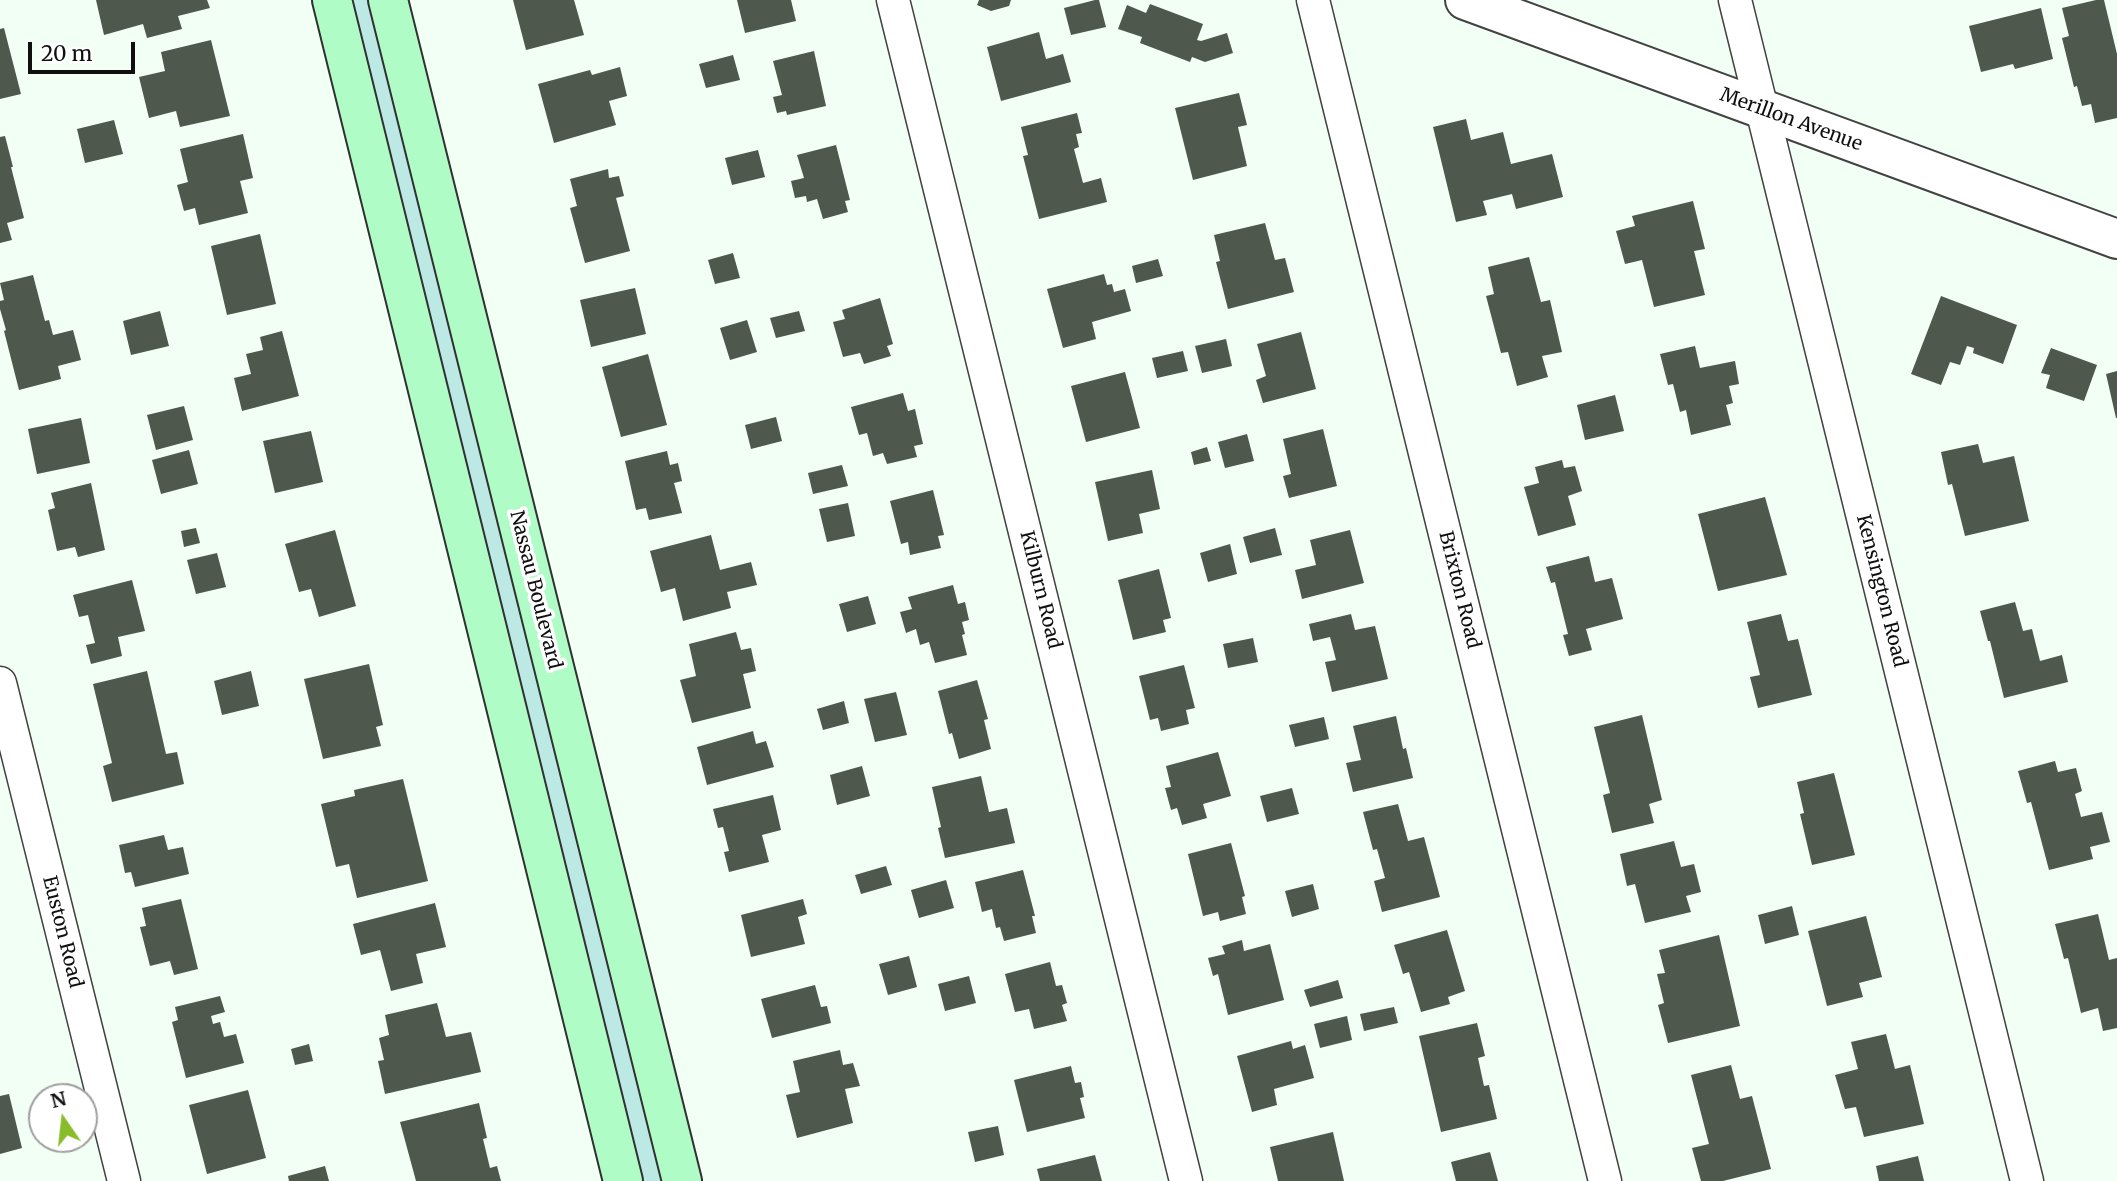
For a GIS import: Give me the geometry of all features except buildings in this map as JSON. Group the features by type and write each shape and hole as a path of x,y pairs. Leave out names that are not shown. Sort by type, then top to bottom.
{"main road":[{"path":"332,0 624,1181"},
{"name":"Nassau Boulevard","path":"388,0 682,1181"}],"street":[{"name":"Kilburn Road","path":"893,0 1186,1181"},
{"name":"Brixton Road","path":"1313,0 1605,1181"},
{"name":"Merillon Avenue","path":"1465,0 2117,239"},
{"name":"Kensington Road","path":"1735,0 2028,1181"},
{"name":"Euston Road","path":"0,683 124,1181"}],"shaded area":[{"path":"332,0 388,0 682,1181 627,1181"}]}
